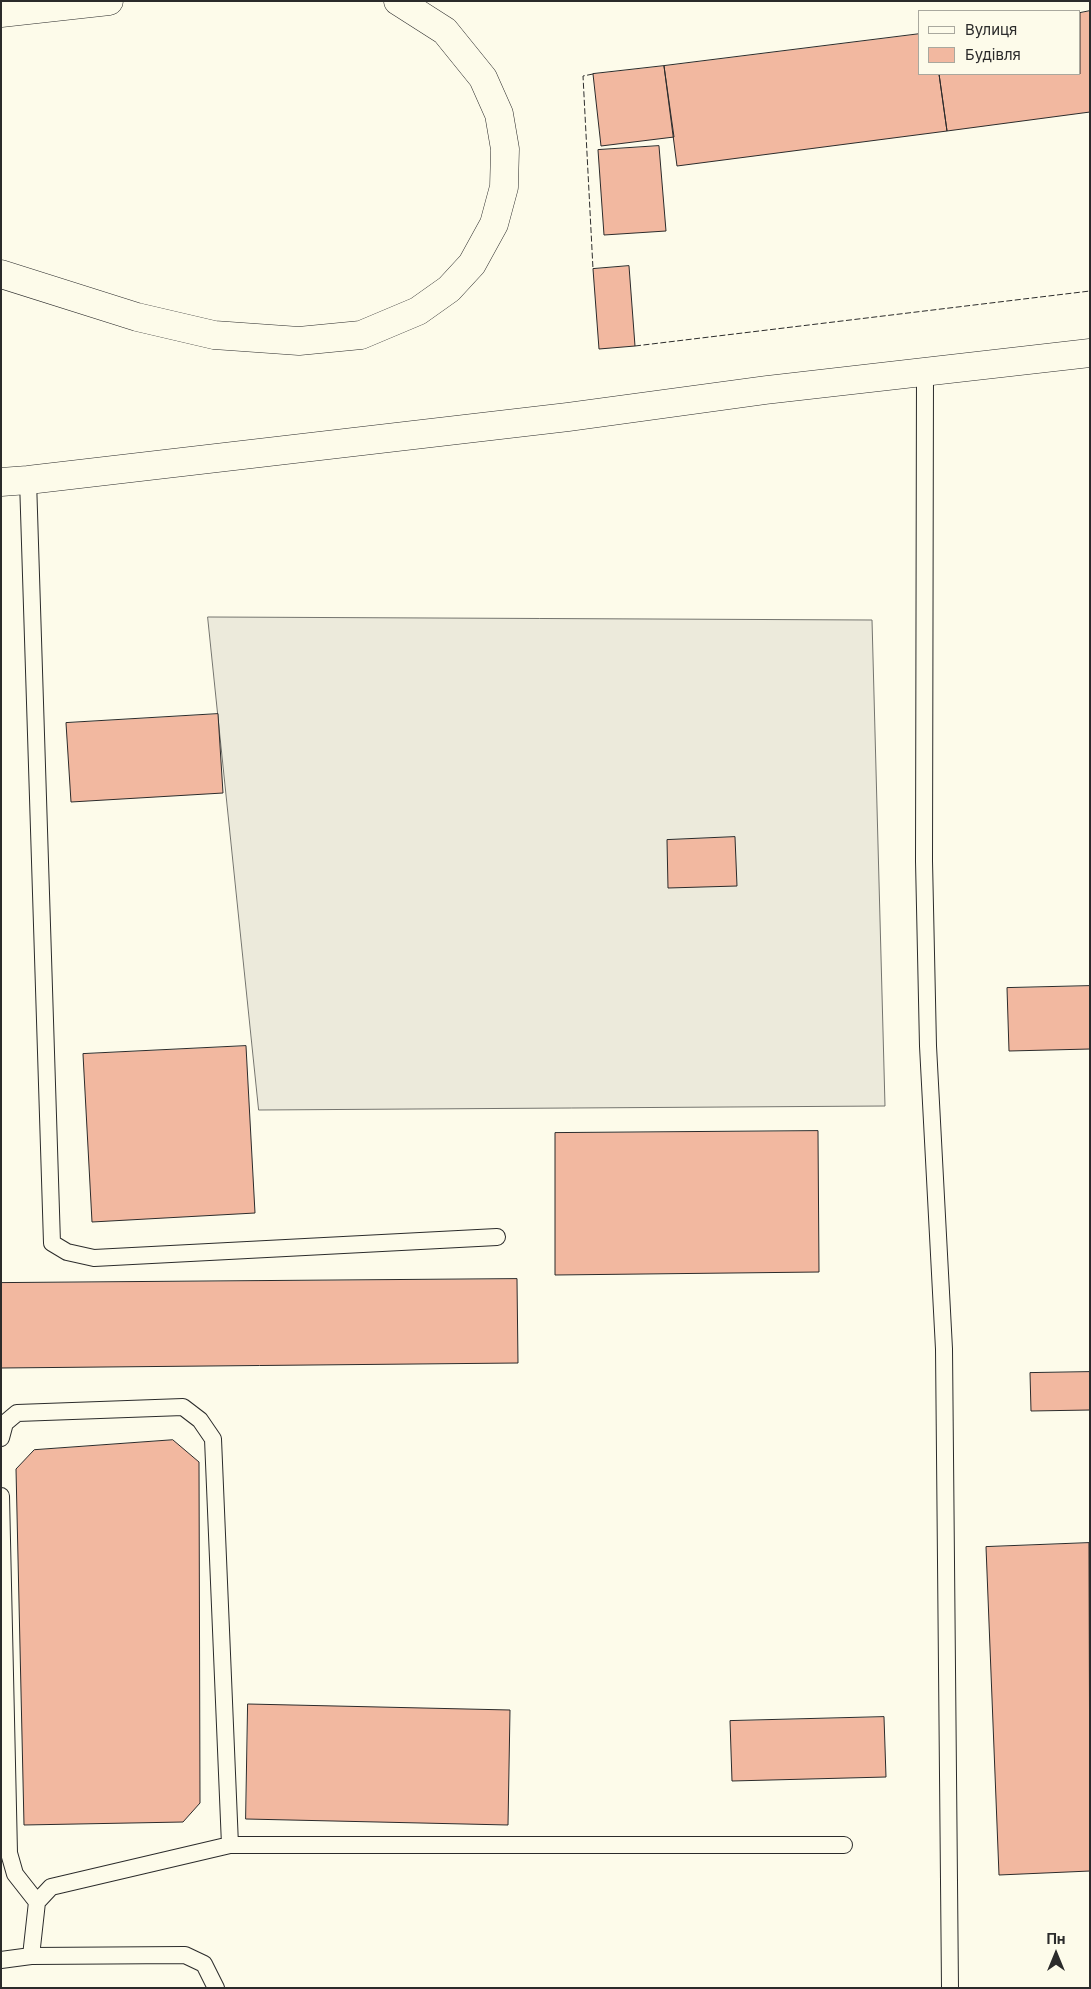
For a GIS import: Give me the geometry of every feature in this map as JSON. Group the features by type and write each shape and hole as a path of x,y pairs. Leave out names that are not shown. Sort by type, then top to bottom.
{"main road":[{"path":"1,13 109,1"},
{"path":"1,274 137,317 214,335 299,341 361,335 418,311 449,289 472,264 494,224 504,187 504,149 499,114 483,78 445,32 398,1"},
{"path":"1,482 548,419 766,390 1090,354"}],"lane":[{"path":"926,372 924,871 928,1046 944,1348 950,1988"},
{"path":"28,480 52,1243 67,1252 94,1258 497,1237"},
{"path":"1,1438 5,1423 17,1413 183,1407 200,1420 213,1438 230,1845"},
{"path":"1,1496 9,1853 15,1874 37,1902"},
{"path":"31,1956 37,1902 51,1888 230,1845 844,1845"},
{"path":"1,1960 31,1956 185,1954 204,1964 216,1988"}],"shaded area":[{"path":"208,617 872,620 885,1106 259,1110"}],"building":[{"path":"1090,11 1090,112 947,131 939,75 1081,75 1081,13"},
{"path":"918,34 918,75 939,75 947,131 677,166 664,66"},
{"path":"664,66 674,137 601,146 593,74"},
{"path":"659,146 666,231 604,235 598,150"},
{"path":"629,266 635,346 599,349 593,269"},
{"path":"218,714 223,793 71,802 66,723"},
{"path":"735,837 737,886 668,888 667,840"},
{"path":"1090,986 1090,1049 1009,1051 1007,988"},
{"path":"246,1046 255,1213 92,1222 83,1054"},
{"path":"818,1131 819,1272 555,1275 555,1133"},
{"path":"517,1279 518,1363 1,1368 1,1283"},
{"path":"1090,1372 1090,1410 1031,1411 1030,1373"},
{"path":"173,1440 199,1462 200,1803 183,1822 24,1825 16,1469 34,1450"},
{"path":"1089,1543 1090,1871 999,1875 986,1547"},
{"path":"248,1704 510,1710 508,1825 246,1819"},
{"path":"884,1717 886,1777 732,1781 730,1721"}],"fence":[{"path":"593,74 583,76 593,269"},
{"path":"635,346 1090,291"}]}
